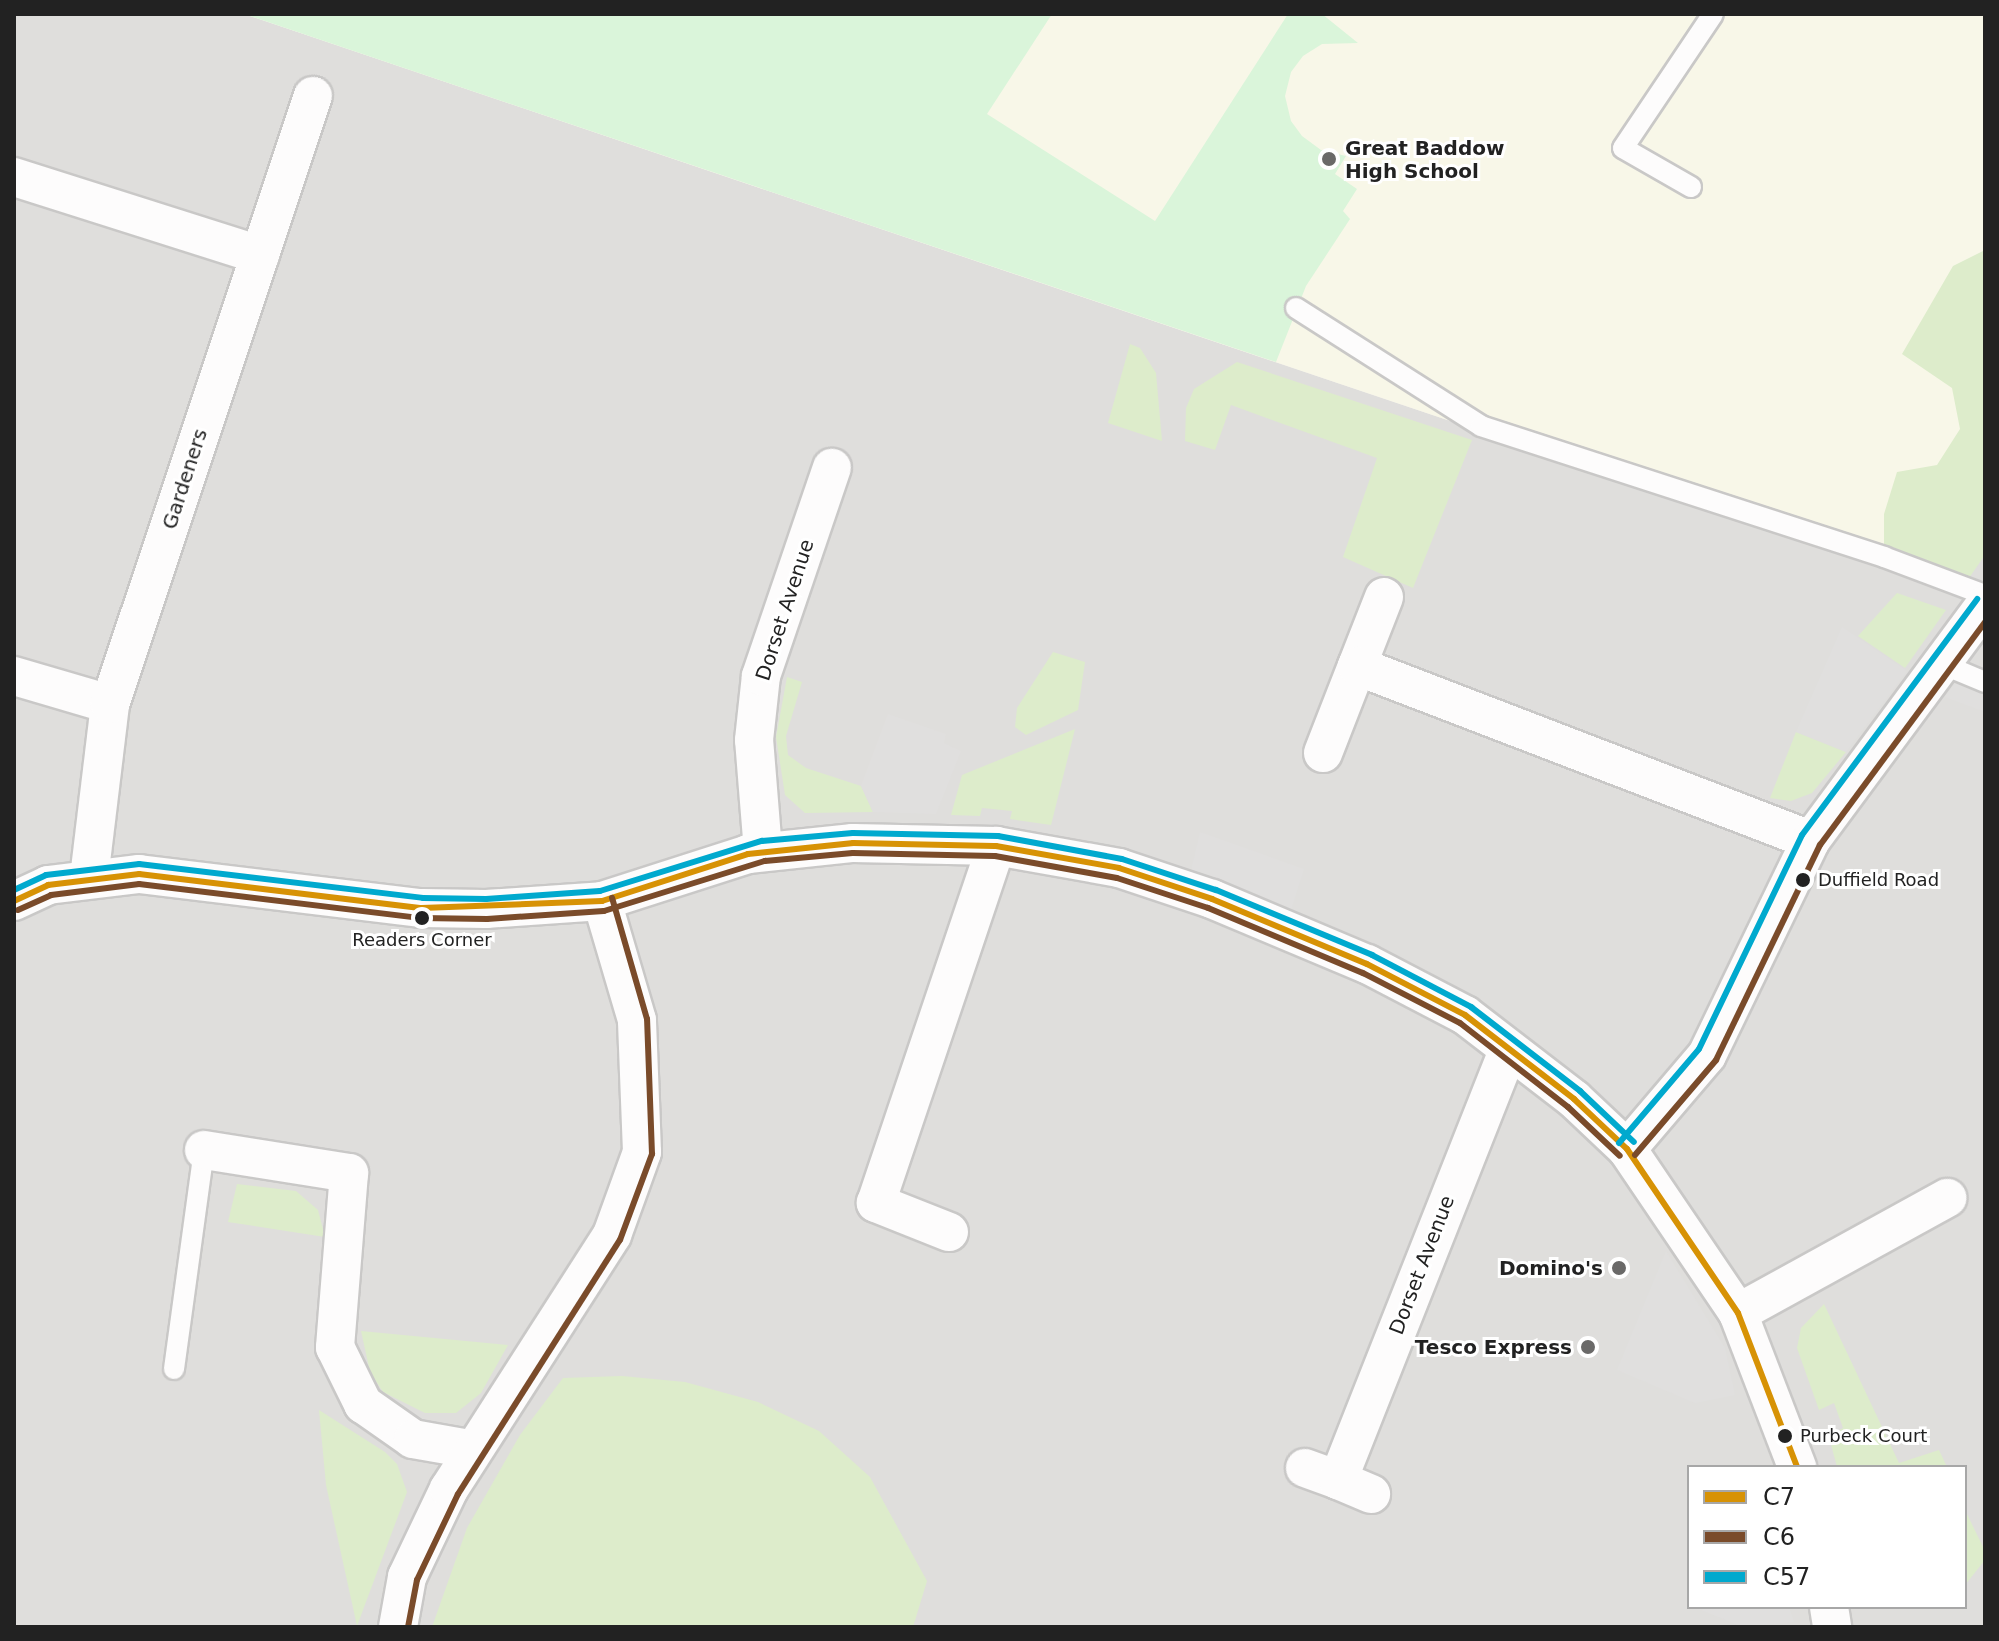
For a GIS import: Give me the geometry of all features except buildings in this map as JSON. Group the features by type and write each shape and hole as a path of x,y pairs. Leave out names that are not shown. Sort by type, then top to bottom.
{"street":[{"name":"Gardeners","path":"89,878 110,704 313,96"},
{"path":"14,177 260,255"},
{"name":"Dorset Avenue","path":"763,851 754,740 761,676 832,468"},
{"path":"1323,753 1384,597"},
{"path":"1627,1149 1707,1055 1811,840 1985,605"},
{"path":"1357,666 1811,840"},
{"path":"14,676 110,704"},
{"path":"14,901 48,885 139,874 422,908 602,901 763,851 853,843 996,846 1119,868 1212,899 1367,964 1465,1015 1627,1149 1738,1313 1796,1465"},
{"path":"949,1232 876,1203 996,846"},
{"path":"398,1627 407,1577 470,1449 612,1235 642,1152 637,1020 602,901"},
{"name":"Dorset Avenue","path":"1338,1481 1508,1050"},
{"path":"204,1150 349,1173 335,1347 363,1404 413,1439 470,1449"},
{"path":"1738,1313 1947,1198"}],"lane":[{"path":"1691,187 1623,148 1713,14"},
{"path":"1296,308 1481,426 1884,557 1985,595"},
{"path":"1942,664 1985,682"},
{"path":"174,1369 204,1150"}],"shaded area":[{"path":"14,14 244,14 1951,590 1985,540 1985,1627 14,1627"},
{"name":"Great Baddow High School","path":"244,14 1985,14 1985,540 1951,590"},
{"path":"1842,627 1907,671 1846,752 1796,732"},
{"path":"1977,665 1985,668 1985,712 1945,697 1963,673"},
{"path":"888,714 946,734 944,743 961,751 936,814 873,812 861,786"},
{"path":"1200,832 1304,869 1291,910 1191,871"},
{"path":"1666,1251 1725,1348 1735,1395 1695,1403 1617,1370"},
{"path":"1699,1609 1790,1609 1794,1622 1743,1627"}],"green space":[{"path":"244,14 1052,14 987,114 1155,221 1288,14 1322,14 1358,43 1322,44 1303,56 1291,72 1285,96 1291,121 1302,136 1321,150 1346,156 1335,174 1357,189 1343,211 1350,219 1306,286 1276,362"},
{"path":"1985,250 1985,555 1964,585 1884,557 1884,514 1897,472 1937,465 1960,429 1952,388 1902,354 1953,266"},
{"path":"1130,344 1140,348 1156,373 1162,441 1108,423"},
{"path":"1237,362 1472,440 1413,588 1343,557 1377,458 1231,405 1215,450 1185,441 1186,408 1194,389"},
{"path":"1897,593 1946,610 1905,668 1858,636"},
{"path":"1053,652 1085,662 1078,710 1026,735 1015,727 1017,708"},
{"path":"787,677 802,682 786,736 788,755 806,768 861,786 873,812 805,813 785,795 776,737"},
{"path":"1075,729 1051,825 1010,819 1012,811 982,808 980,816 951,815 962,775"},
{"path":"1796,732 1846,752 1812,793 1791,801 1770,798"},
{"path":"237,1184 296,1191 318,1210 325,1237 228,1222"},
{"path":"1824,1304 1899,1463 1939,1450 1946,1465 1836,1465 1829,1437 1843,1428 1834,1403 1819,1410 1797,1348 1801,1328"},
{"path":"361,1331 508,1345 481,1393 456,1413 425,1413 383,1392 370,1372"},
{"path":"622,1376 685,1382 758,1402 819,1431 870,1477 927,1581 913,1627 432,1627 467,1528 520,1435 563,1378"},
{"path":"319,1410 385,1452 397,1464 407,1492 357,1626 326,1485"},
{"path":"1967,1514 1985,1551 1985,1560 1967,1582"}],"transit line":[{"name":"C57","path":"1619,1143 1699,1049 1802,835 1977,599"},
{"name":"C6","path":"1635,1155 1716,1060 1820,845 1985,622"},
{"name":"C57","path":"14,890 46,875 139,864 423,898 486,899 600,891 762,841 853,833 998,836 1122,859 1216,890 1372,955 1471,1007 1580,1091 1634,1142"},
{"name":"C7","path":"14,901 48,885 139,874 422,908 602,901 748,854 853,843 996,846 1119,868 1212,899 1367,964 1465,1015 1574,1099 1627,1149 1738,1313 1796,1465"},
{"name":"C6","path":"18,910 51,895 139,884 421,918 487,919 604,911 765,861 853,853 995,856 1117,878 1208,908 1363,973 1460,1023 1568,1107 1620,1156"},
{"name":"C6","path":"408,1627 417,1580 458,1494 620,1240 652,1154 647,1019 612,898"}],"place":[{"name":"Great Baddow High School","path":"1329,159"},
{"name":"Duffield Road","path":"1803,880"},
{"name":"Readers Corner","path":"422,918"},
{"name":"Domino's","path":"1619,1268"},
{"name":"Tesco Express","path":"1588,1347"},
{"name":"Purbeck Court","path":"1785,1436"}]}
